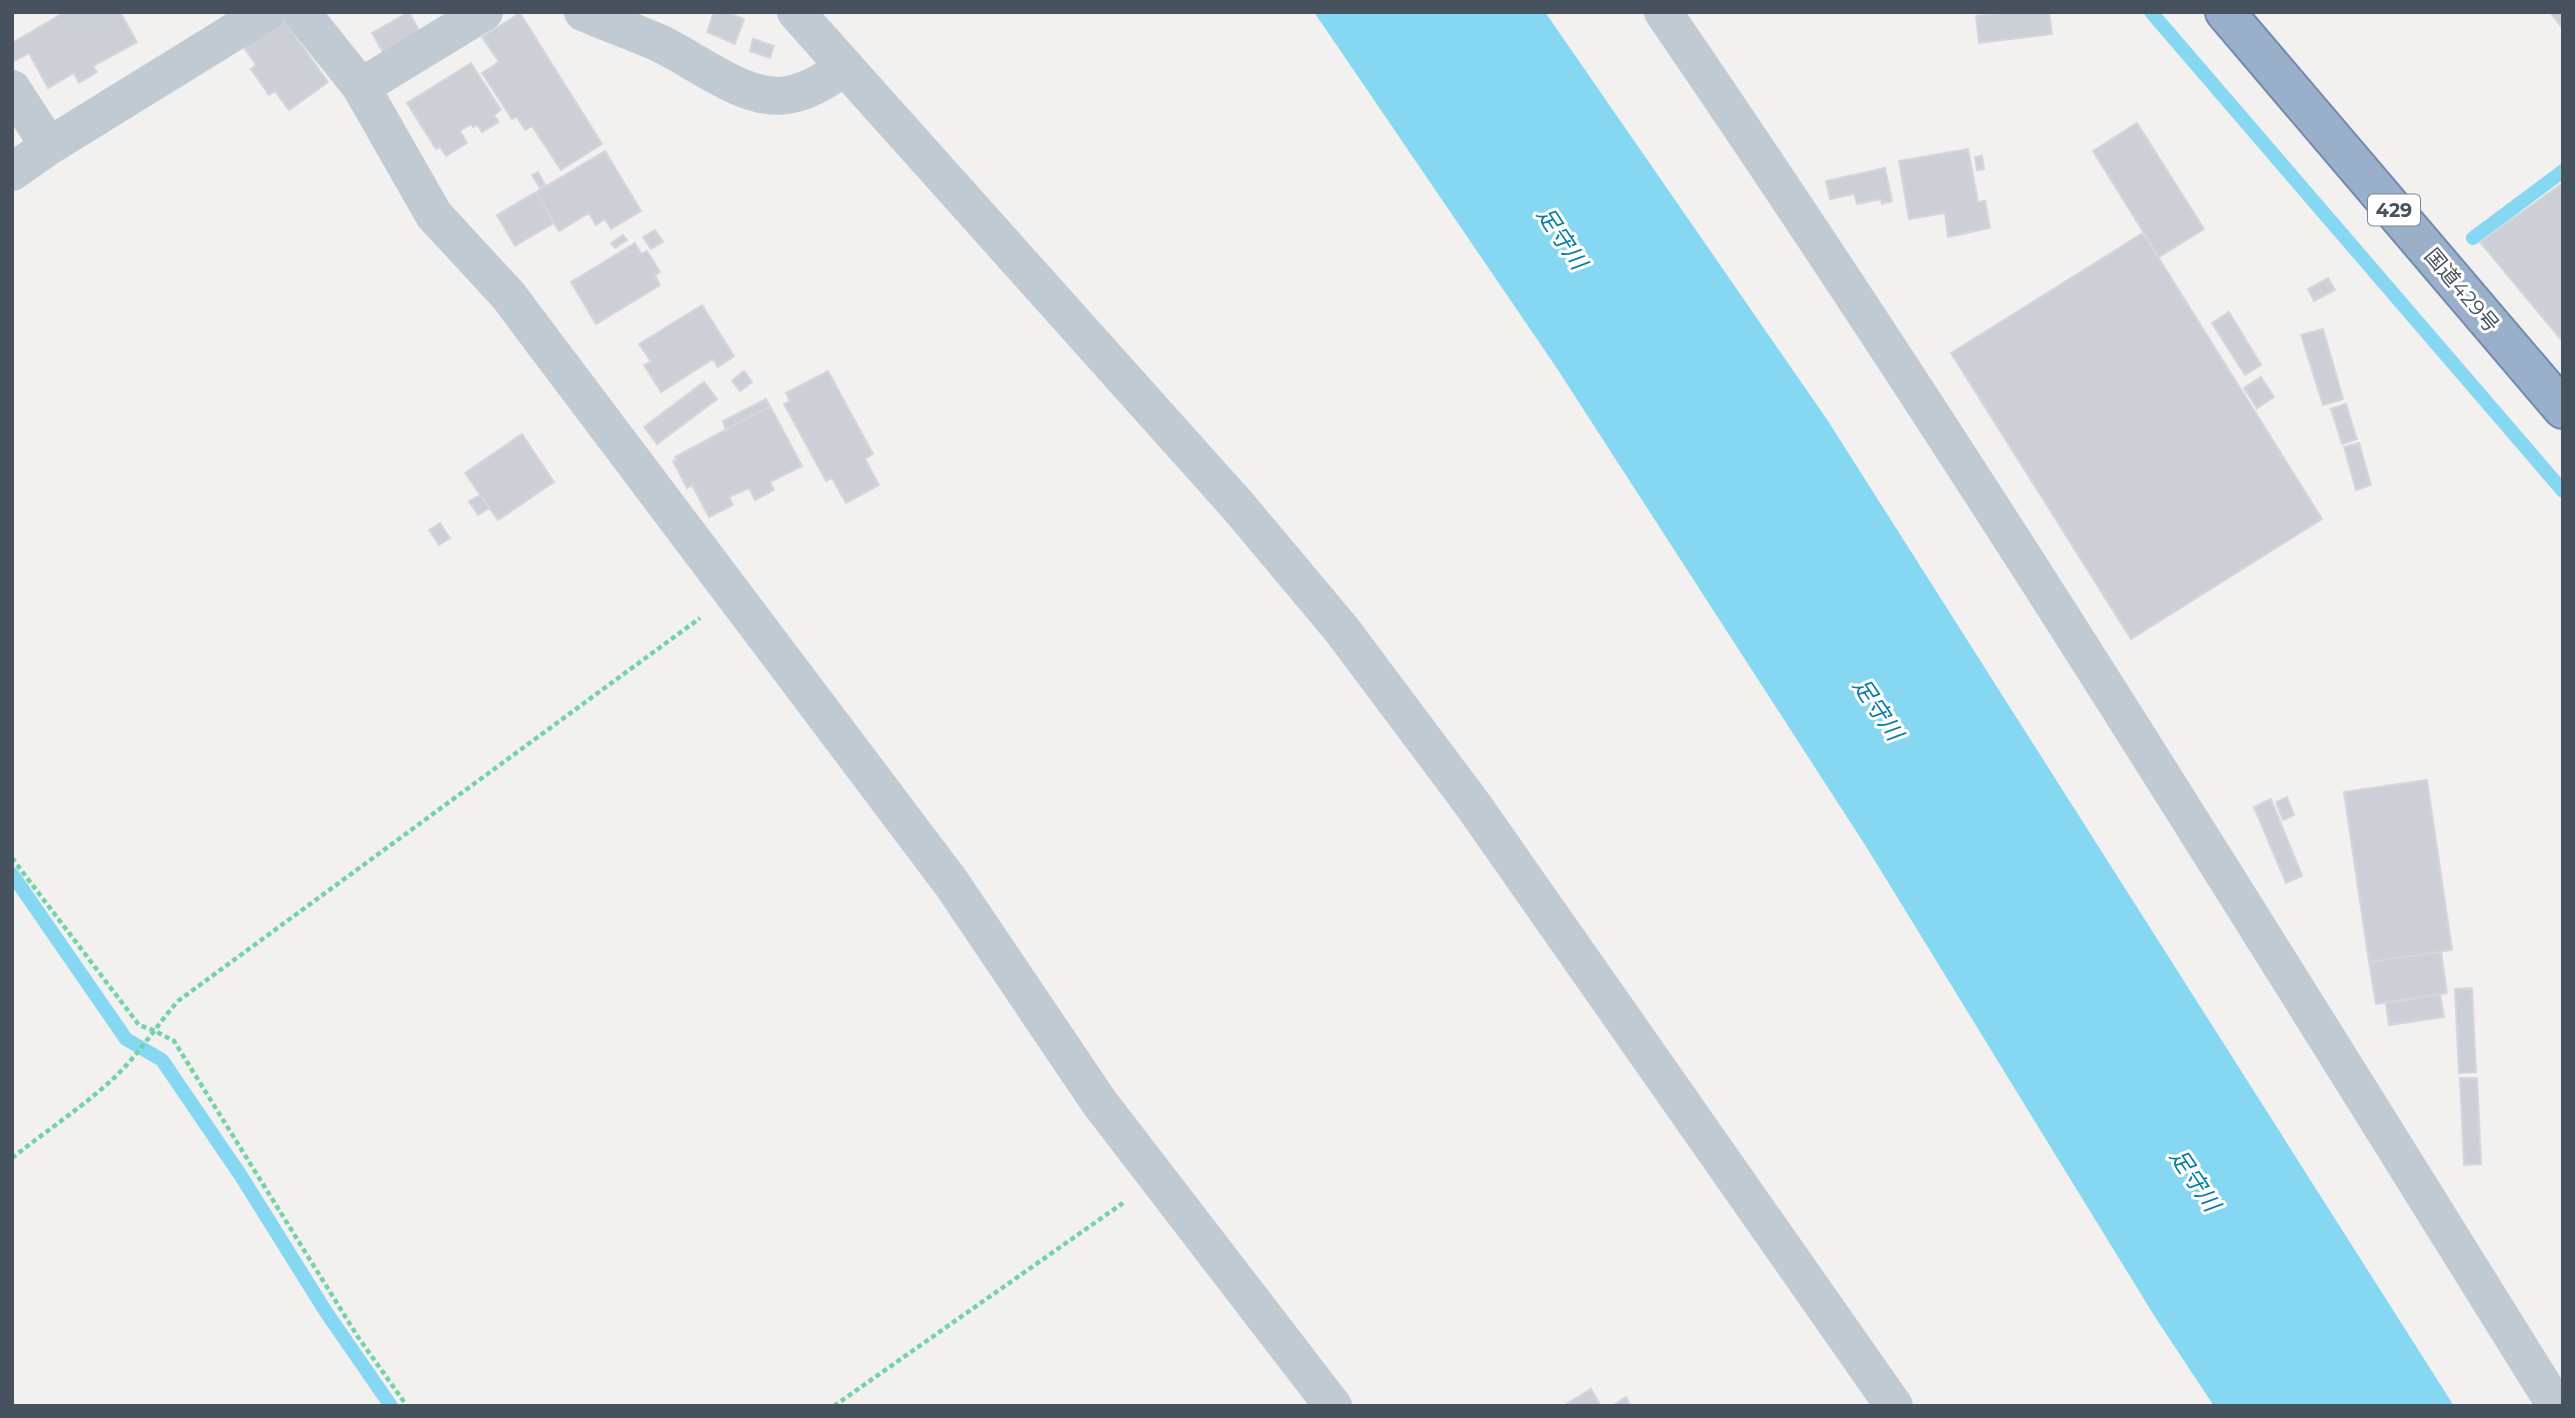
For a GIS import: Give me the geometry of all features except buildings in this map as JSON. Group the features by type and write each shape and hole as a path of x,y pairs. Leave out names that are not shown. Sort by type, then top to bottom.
{"highway":[{"name":"国道429号","path":"2225,12 2563,409"}],"street":[{"path":"12,172 49,146 266,12"},
{"path":"301,12 361,87 434,215 508,295 952,884 1099,1102 1333,1406"},
{"path":"361,87 484,12"},
{"path":"583,12 661,44 763,96 787,96 811,88 845,67"},
{"path":"796,12 1238,506 1342,630 1481,817 1894,1406"},
{"path":"1662,12 1788,195 2120,707 2556,1406"},
{"path":"12,89 49,146"}],"path":[{"path":"12,1158 114,1078 138,1053 153,1030 178,1001 732,594"},
{"path":"12,858 139,1026 174,1041 358,1337 407,1406"},
{"path":"834,1406 1158,1178"}],"water":[{"name":"足守川","path":"1314,12 1545,12 1828,421 2454,1406 2214,1406 2155,1317 1867,848 1556,367"}],"waterway":[{"path":"2151,12 2563,491"},
{"path":"2473,238 2563,171"},
{"path":"12,874 126,1039 162,1060 241,1176 326,1312 391,1406"}]}
